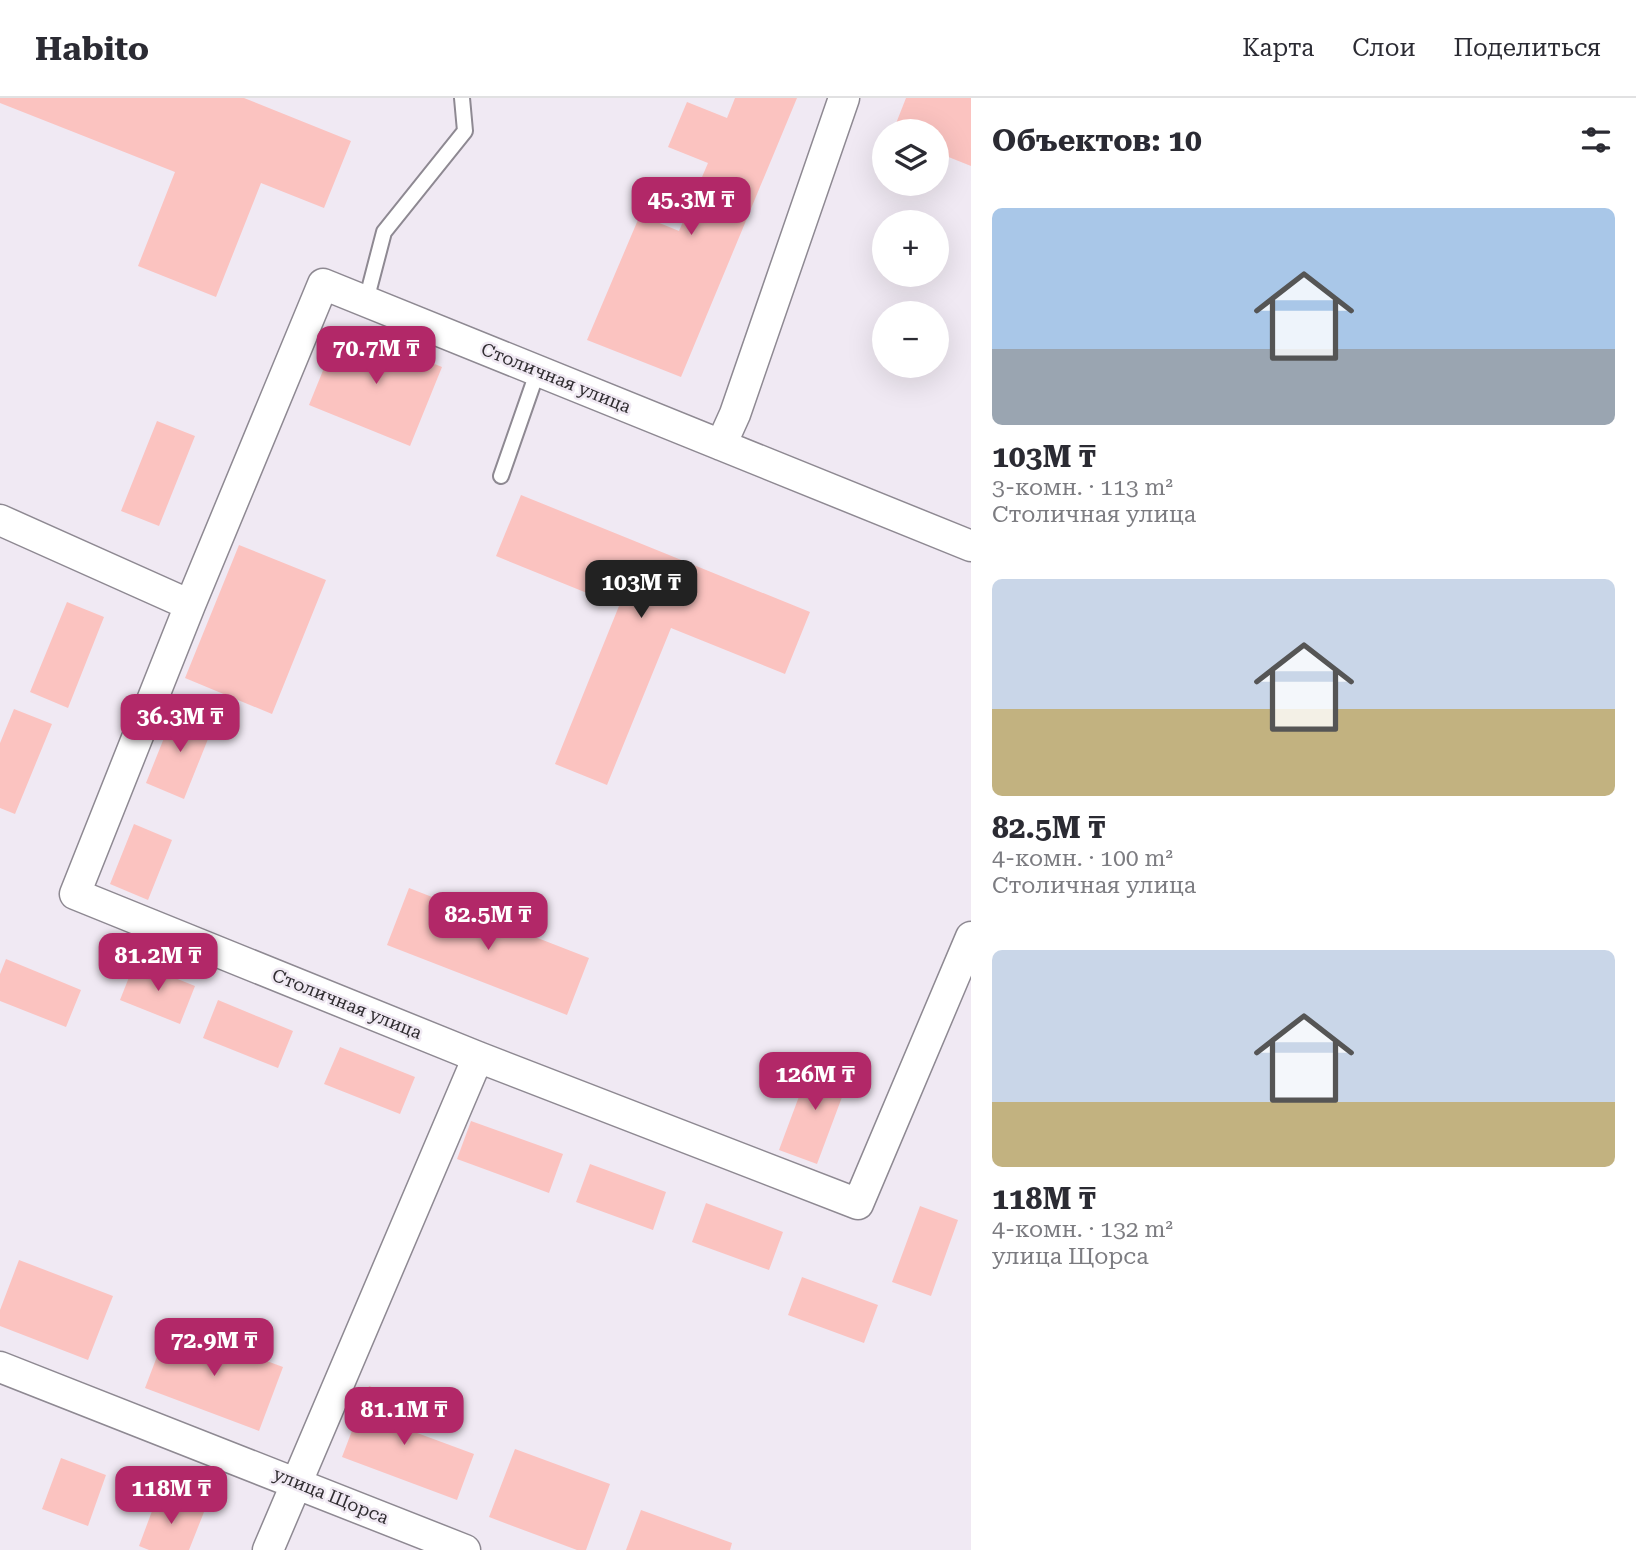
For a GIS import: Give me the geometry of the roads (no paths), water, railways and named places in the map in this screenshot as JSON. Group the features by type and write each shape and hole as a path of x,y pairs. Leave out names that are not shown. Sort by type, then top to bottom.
{"street":[{"path":"721,444 735,414 844,98"},
{"name":"Столичная улица","path":"971,546 323,284 190,605 75,894 478,1057 858,1204 971,937"},
{"path":"0,520 190,605"},
{"path":"268,1550 478,1057"},
{"name":"улица Щорса","path":"0,1367 465,1550"}],"lane":[{"path":"366,301 384,232 465,131 462,98"},
{"path":"501,476 538,370"}]}
